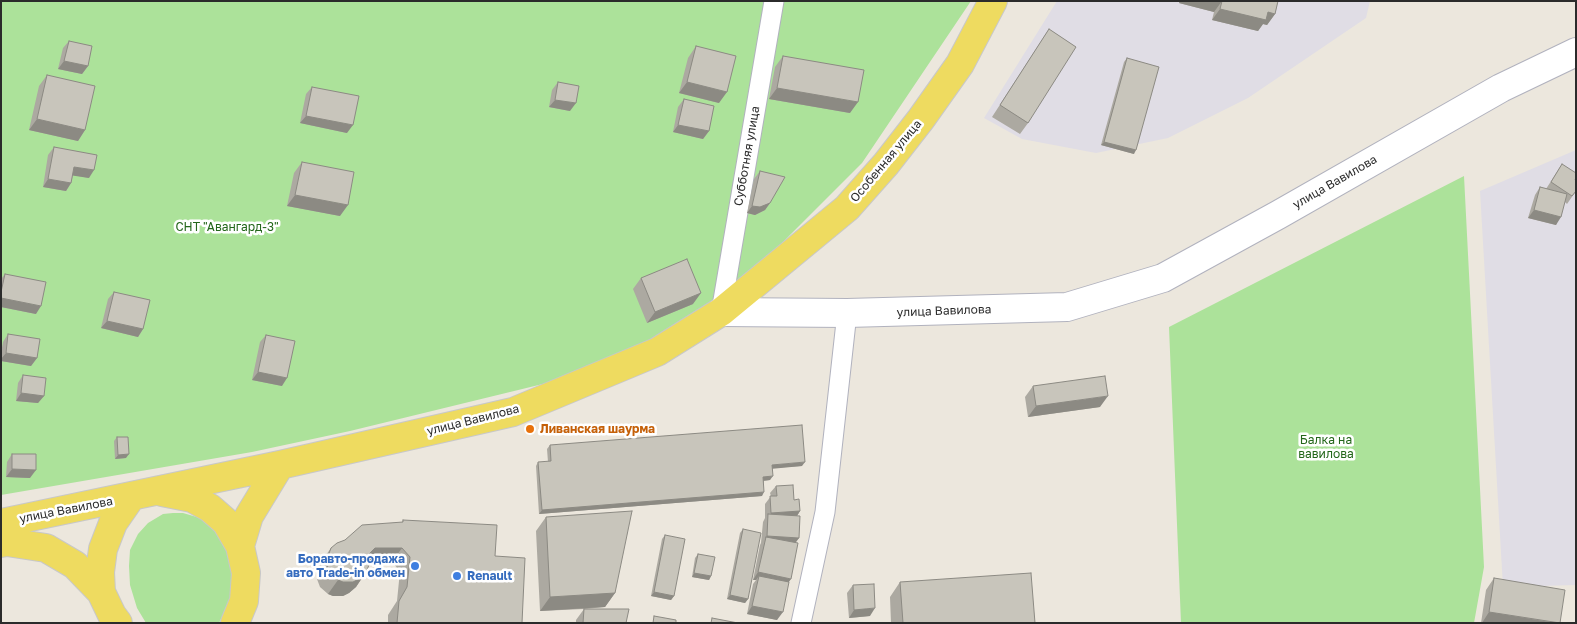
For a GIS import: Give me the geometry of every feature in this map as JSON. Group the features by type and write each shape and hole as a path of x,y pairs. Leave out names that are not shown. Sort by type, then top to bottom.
{"main road":[{"name":"Особенная улица","path":"721,312 847,208 886,164 960,64 994,1"},
{"name":"улица Вавилова","path":"1,523 280,465 513,412 657,352 721,312"},
{"name":"улица Вавилова","path":"240,546 249,516 280,465"},
{"name":"улица Вавилова","path":"101,592 100,572 103,549 113,523 143,494 173,494 192,498 210,508 226,522 240,546 246,573 244,601 235,623"},
{"name":"улица Вавилова","path":"1,544 7,542 46,548 75,565 101,592 118,623"}],"street":[{"name":"Субботняя улица","path":"721,312 774,1"},
{"name":"улица Вавилова","path":"721,312 847,313 1067,307 1163,278 1501,88 1576,52"},
{"path":"801,623 826,512 847,313"}],"shaded area":[{"path":"1057,1 1370,1 1366,18 1248,98 1168,138 1096,153 1022,139 984,118"},
{"path":"1576,150 1576,585 1503,587 1480,191"}],"green space":[{"name":"СНТ \"Авангард-3\"","path":"1,1 971,1 862,163 745,280 667,333 551,382 350,431 252,452 1,495"},
{"name":"Балка на вавилова","path":"1464,176 1484,567 1474,623 1181,623 1169,327"},
{"path":"183,513 200,518 212,526 226,546 232,570 231,594 229,603 219,623 146,623 137,608 130,585 130,550 138,534 148,523 163,514"}],"building":[{"path":"1222,1 1278,1 1275,14 1268,12 1266,20 1220,9"},
{"path":"1049,29 1076,47 1028,123 1000,105"},
{"path":"69,41 92,46 88,66 64,61"},
{"path":"696,46 736,56 727,92 687,82"},
{"path":"783,56 864,70 858,102 777,88"},
{"path":"1127,58 1159,67 1136,150 1104,142"},
{"path":"47,75 95,86 85,130 37,119"},
{"path":"558,82 579,86 576,103 555,100"},
{"path":"312,87 359,96 353,125 306,116"},
{"path":"684,99 714,106 709,131 678,125"},
{"path":"54,147 97,155 94,170 74,167 71,183 48,179"},
{"path":"302,162 354,172 348,205 295,195"},
{"path":"1562,164 1576,173 1576,191 1572,196 1551,182"},
{"path":"760,171 785,177 770,203 760,207 752,206"},
{"path":"1540,187 1567,194 1561,217 1534,210"},
{"path":"687,259 701,293 655,312 641,278"},
{"path":"5,274 46,282 41,306 1,298"},
{"path":"114,292 150,300 143,329 107,321"},
{"path":"8,334 40,339 37,358 6,353"},
{"path":"266,335 295,341 287,378 258,372"},
{"path":"23,375 46,378 44,396 21,393"},
{"path":"1105,376 1108,396 1036,406 1033,386"},
{"path":"802,425 805,462 772,465 773,476 763,477 764,492 542,510 538,462 551,461 550,445"},
{"path":"117,437 128,437 129,454 118,455"},
{"path":"12,454 36,454 36,470 12,469"},
{"path":"793,485 794,500 799,499 800,511 771,513 770,496 777,496 776,486"},
{"path":"632,511 615,593 550,597 546,517"},
{"path":"768,514 800,516 799,538 767,536"},
{"name":"Renault","path":"403,520 497,525 495,556 525,558 522,623 397,623 399,601 407,587 410,557 402,548 375,548 368,555 369,565 366,572 353,582 338,580 330,572 327,565 331,548 345,540 362,525 403,522"},
{"path":"743,529 761,533 748,599 730,595"},
{"path":"665,535 685,539 674,596 654,592"},
{"path":"766,537 798,543 791,579 758,572"},
{"path":"698,554 715,557 711,576 694,573"},
{"path":"1031,573 1035,623 903,623 900,582"},
{"path":"759,576 789,582 783,612 752,606"},
{"path":"1494,578 1565,590 1560,623 1489,612"},
{"path":"874,584 875,608 854,610 853,585"},
{"path":"584,609 629,609 626,623 583,623"},
{"path":"654,616 676,620 676,623 653,623"},
{"path":"712,618 738,623 711,623"}],"place":[{"name":"Ливанская шаурма","path":"530,429"},
{"name":"Боравто-продажа авто Trade-in обмен","path":"415,566"},
{"name":"Renault","path":"457,576"}]}
